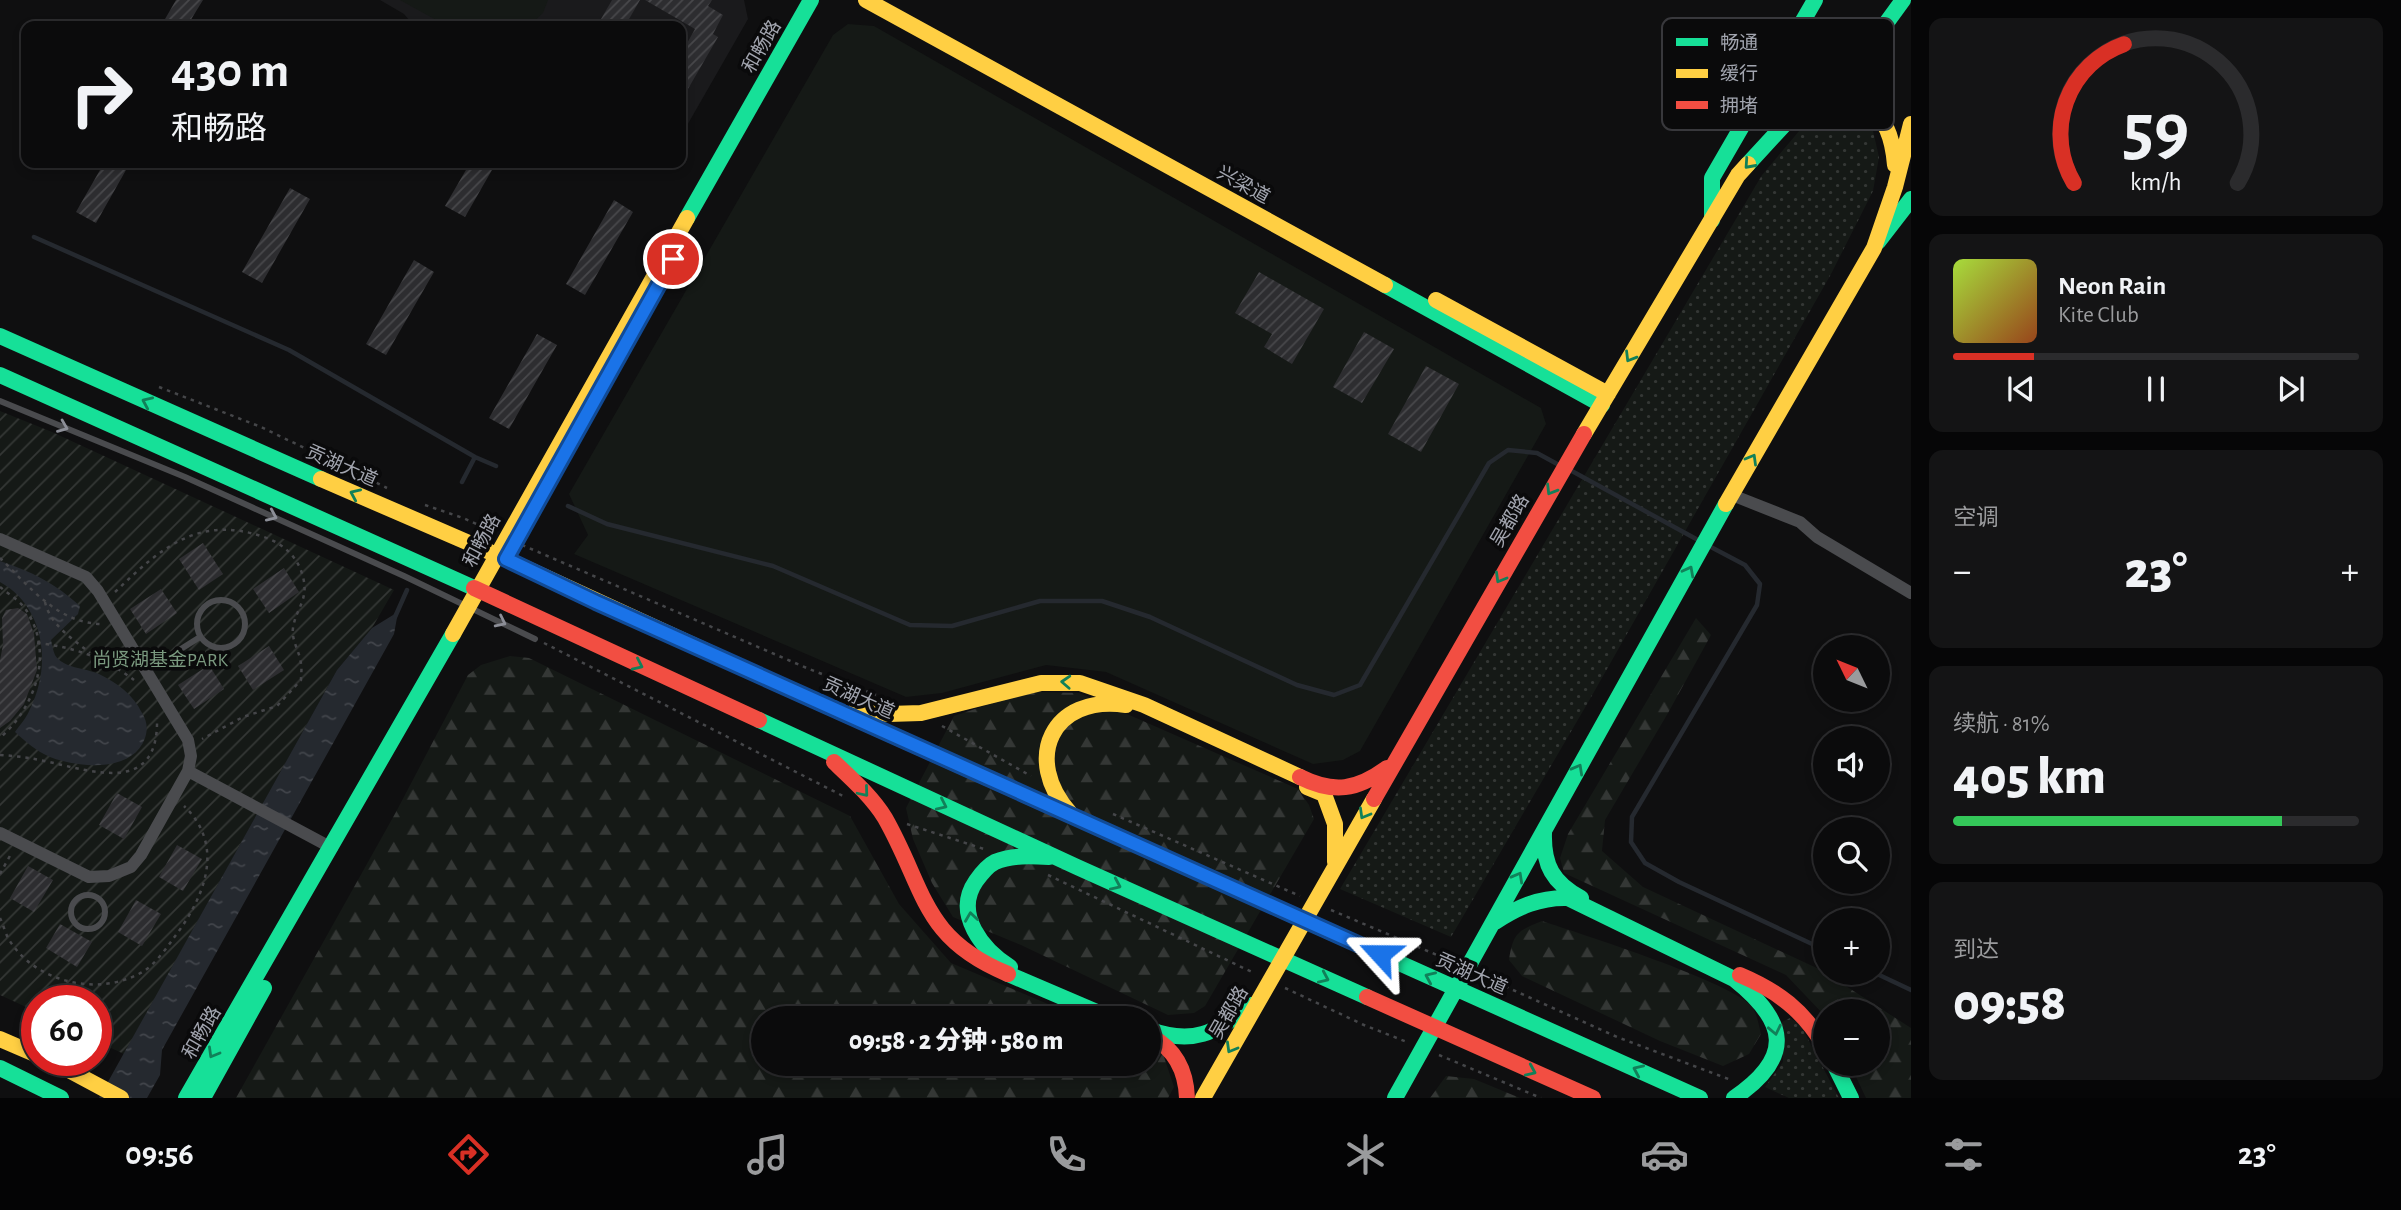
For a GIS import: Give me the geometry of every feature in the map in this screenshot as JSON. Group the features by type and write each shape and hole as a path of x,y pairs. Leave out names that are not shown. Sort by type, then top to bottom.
{"main road":[{"name":"和畅路","path":"203,1098 474,609 510,539 811,0"},
{"name":"和畅路","path":"510,539 818,0"},
{"name":"兴梁道","path":"866,0 1605,400"},
{"name":"兴梁道","path":"885,0 1605,400"},
{"path":"1805,18 1815,0"},
{"name":"吴都路","path":"1890,18 1903,0"},
{"path":"1874,248 1895,187 1911,124"},
{"path":"1712,220 1712,178 1740,130"},
{"name":"吴都路","path":"1203,1098 1534,519 1738,176 1780,130"},
{"path":"1890,130 1896,153 1895,187"},
{"path":"1395,1098 1706,539 1874,248 1911,199"},
{"name":"贡湖大道","path":"0,337 501,557 1700,1098"},
{"path":"0,375 483,592 1054,857 1593,1098"},
{"name":"和畅路","path":"186,1098 474,609"},
{"path":"833,708 894,717 946,709 1041,682 1080,683 1098,687 1131,701 1326,788 1362,785 1394,762"},
{"path":"1073,817 1051,787 1047,753 1050,737 1059,723 1072,712 1087,705 1107,702 1126,705 1324,794 1335,824 1335,866"},
{"path":"813,746 861,788 884,817 925,905 936,923 958,946 983,964 1083,1006"},
{"path":"1545,828 1543,853 1555,881 1570,893 1737,974 1770,987 1813,1027"},
{"path":"1054,857 1014,858 992,864 981,875 968,897 971,926 980,942 994,957 1012,968 1098,1006"},
{"path":"1491,925 1531,901 1551,897 1568,898 1734,979 1754,993 1768,1010 1776,1026 1775,1059 1752,1088 1734,1098"},
{"path":"1161,1034 1188,1039 1210,1034 1260,997"},
{"path":"0,1039 21,1048"},
{"path":"1161,1041 1175,1054 1183,1070 1187,1098"},
{"path":"0,1068 61,1098"},
{"path":"80,1076 121,1098"},
{"path":"1840,1076 1851,1098"},
{"path":"1402,1098 1407,1077"}],"street":[{"path":"1732,495 1800,522 1817,537 1911,593"},
{"path":"0,539 86,577 104,601 188,740 191,756 188,771 141,855 131,867 109,876 89,877 0,833"},
{"path":"188,771 332,848"}],"lane":[{"path":"0,401 185,477 534,639"},
{"path":"228,600 241,609 245,616 245,632 235,644 220,649 205,643 200,637 197,629 199,613 211,601 228,600"},
{"path":"146,671 200,637"},
{"path":"88,895 89,877"},
{"path":"88,895 99,900 104,915 99,924 85,929 72,919 71,908 78,899 88,895"}],"path":[{"name":"贡湖大道","path":"432,507 456,515 809,669 879,696"},
{"path":"104,601 158,553 182,538 208,530 237,529 279,544 295,557 303,575 306,592 292,629 302,662 301,680 277,706 225,725 205,739 188,740"},
{"path":"0,558 45,602 61,613 100,625 117,622"},
{"path":"0,587 29,614 37,643 39,672 32,695 14,725 0,738"},
{"path":"45,602 51,616 63,631 92,656"},
{"path":"37,643 66,647 92,656 121,670 140,686"},
{"path":"0,755 118,774 133,770 146,762 153,751 158,719 154,707"},
{"name":"贡湖大道","path":"920,714 1051,787"},
{"path":"0,918 8,939 24,958 61,980 86,984 106,983 146,970 183,926 200,895 208,869 208,849 200,827 187,808 173,797"},
{"path":"1102,809 1301,896"},
{"path":"0,874 17,841"},
{"name":"贡湖大道","path":"1325,907 1459,965"},
{"name":"贡湖大道","path":"1471,971 1617,1037 1752,1088"}],"shaded area":[{"path":"380,0 744,0 748,19 686,127 686,21 410,21 404,14"}],"green space":[{"path":"400,0 548,0 543,13 534,21 438,21"},
{"path":"848,24 874,26 1541,408 1546,424 1360,751 1343,760 1313,764 1106,672 1046,665 942,693 906,697 574,554 588,535 569,494 833,35"},
{"path":"1800,130 1873,131 1879,157 1873,191 1831,274 1590,699 1451,937 1340,889 1762,175"},
{"name":"尚贤湖基金PARK","path":"0,411 52,432 394,590 372,628 337,670 124,1054 112,1048 112,985 21,985 21,1005 0,995"},
{"path":"1696,618 1711,635 1605,820 1602,851 1643,887 1813,966 1813,985 1844,985 1866,999 1813,999 1813,1003 1786,975 1564,873 1560,858 1568,834"},
{"path":"510,656 529,658 850,816 899,904 951,963 1053,1006 751,1006 751,1076 1161,1076 1161,1053 1174,1087 1168,1098 236,1098 396,812 468,675 481,665"},
{"path":"1038,692 1079,693 1298,789 1309,805 1314,819 1205,1006 1194,1013 1168,1015 1161,1012 1161,1006 1149,1006 1021,945 953,917 932,883 913,839 906,808 954,716 1002,700"},
{"path":"1542,921 1620,947 1718,986 1753,1008 1761,1034 1749,1054 1723,1066 1660,1041 1522,976 1509,960 1512,944 1518,934"},
{"path":"1890,1014 1911,1028 1911,1098 1866,1098 1856,1076 1890,1076"},
{"path":"1790,1018 1800,1024 1813,1049 1813,1076 1827,1076 1839,1098 1789,1098 1765,1087 1783,1062 1782,1022"},
{"path":"1446,1076 1474,1079 1520,1098 1430,1098"}],"water":[{"path":"0,561 43,579 80,606 78,614 51,640 54,652 63,663 112,681 134,700 145,719 146,731 139,749 129,757 104,765 75,764 40,752 15,732 27,715 37,692 42,656 40,638 27,606 0,582"},
{"path":"398,612 394,634 162,1050 160,1075 147,1098 99,1098 337,670 372,628"}],"building":[{"path":"176,0 203,0 190,21 164,21"},
{"path":"612,0 640,0 628,21 600,21"},
{"path":"645,0 712,0 708,6 723,15 713,34 718,37 686,92 686,45 695,29 686,21 681,21"},
{"path":"101,168 127,168 96,223 76,212"},
{"path":"467,168 493,168 465,217 445,206"},
{"path":"290,188 310,199 262,283 242,272"},
{"path":"614,200 633,212 585,295 566,284"},
{"path":"414,260 434,272 386,355 366,344"},
{"path":"1259,272 1324,309 1292,364 1264,347 1272,334 1235,313"},
{"path":"1364,332 1394,349 1362,403 1333,387"},
{"path":"537,334 557,345 509,429 489,418"},
{"path":"1426,366 1459,384 1421,452 1388,434"},
{"path":"203,543 223,574 199,590 179,559"},
{"path":"284,568 299,592 269,613 253,589"},
{"path":"161,589 177,613 146,634 130,609"},
{"path":"18,608 27,614 34,634 37,670 24,704 10,721 0,728 2,618 6,610"},
{"path":"269,646 284,670 253,690 238,666"},
{"path":"209,665 224,689 194,709 178,685"},
{"path":"117,793 142,807 124,839 99,825"},
{"path":"177,845 202,859 183,891 159,877"},
{"path":"28,866 53,880 34,912 10,898"},
{"path":"136,900 161,914 142,946 118,932"},
{"path":"60,924 92,942 77,967 46,948"}],"waterway":[{"path":"34,237 289,350 475,457 496,466"},
{"path":"568,506 607,524 773,566 910,625 952,626 1040,601 1102,601 1150,617 1297,685 1334,695 1360,685 1489,463 1508,450 1537,453 1559,465"},
{"path":"462,482 475,457"},
{"path":"1570,470 1698,540"},
{"path":"1709,546 1745,565 1760,584 1757,605 1632,817 1631,842 1645,863 1679,882 1813,944"},
{"path":"395,617 407,590"},
{"path":"1890,980 1911,990"}],"traffic: fast":[{"path":"687,218 811,0"},
{"path":"1805,18 1815,0"},
{"path":"1890,18 1903,0"},
{"path":"1712,220 1712,178 1740,130"},
{"path":"1748,164 1779,130"},
{"path":"1878,242 1911,199"},
{"path":"1385,285 1602,405"},
{"path":"0,336 321,479"},
{"path":"0,375 474,588"},
{"path":"1395,1098 1726,504"},
{"path":"186,1098 453,634"},
{"path":"759,720 1367,997"},
{"path":"1544,833 1545,855 1552,872 1563,886 1581,898"},
{"path":"1132,843 1700,1098"},
{"path":"1010,967 990,951 974,930 968,906 970,893 980,876 995,862 1015,857 1049,857"},
{"path":"1495,922 1530,904 1548,899 1568,898 1734,979 1765,1010 1774,1025 1777,1039 1775,1054 1767,1068 1734,1098"},
{"path":"1008,974 1083,1006"},
{"path":"203,1098 264,988"},
{"path":"1161,1033 1178,1036 1203,1034 1226,1023 1251,1005"},
{"path":"0,1068 61,1098"},
{"path":"1840,1076 1851,1098"}],"traffic: slow":[{"path":"866,0 1385,285"},
{"path":"1726,504 1874,248 1895,187 1911,124"},
{"path":"1887,130 1895,165"},
{"path":"1584,434 1738,175 1748,164"},
{"path":"453,634 687,218"},
{"path":"1436,300 1608,394"},
{"path":"321,479 506,559 780,685"},
{"path":"855,711 921,713 1041,683 1080,683 1144,705 1300,777"},
{"path":"1070,813 1056,792 1048,772 1047,752 1052,735 1063,720 1079,710 1100,704 1126,705"},
{"path":"1307,787 1324,794 1335,824 1335,862"},
{"path":"1203,1098 1374,799"},
{"path":"0,1039 21,1048"},
{"path":"80,1076 121,1098"}],"traffic: jam":[{"path":"1374,799 1584,434"},
{"path":"474,588 759,720"},
{"path":"780,685 1132,843"},
{"path":"834,762 880,810 929,910 942,928 958,945 979,960 1008,974"},
{"path":"1300,777 1324,786 1345,787 1366,781 1387,768"},
{"path":"1740,975 1778,995 1813,1029"},
{"path":"1367,997 1593,1098"},
{"path":"1161,1043 1182,1070 1187,1098"}],"route":[{"path":"673,259 506,559 596,602 1380,954"}]}
